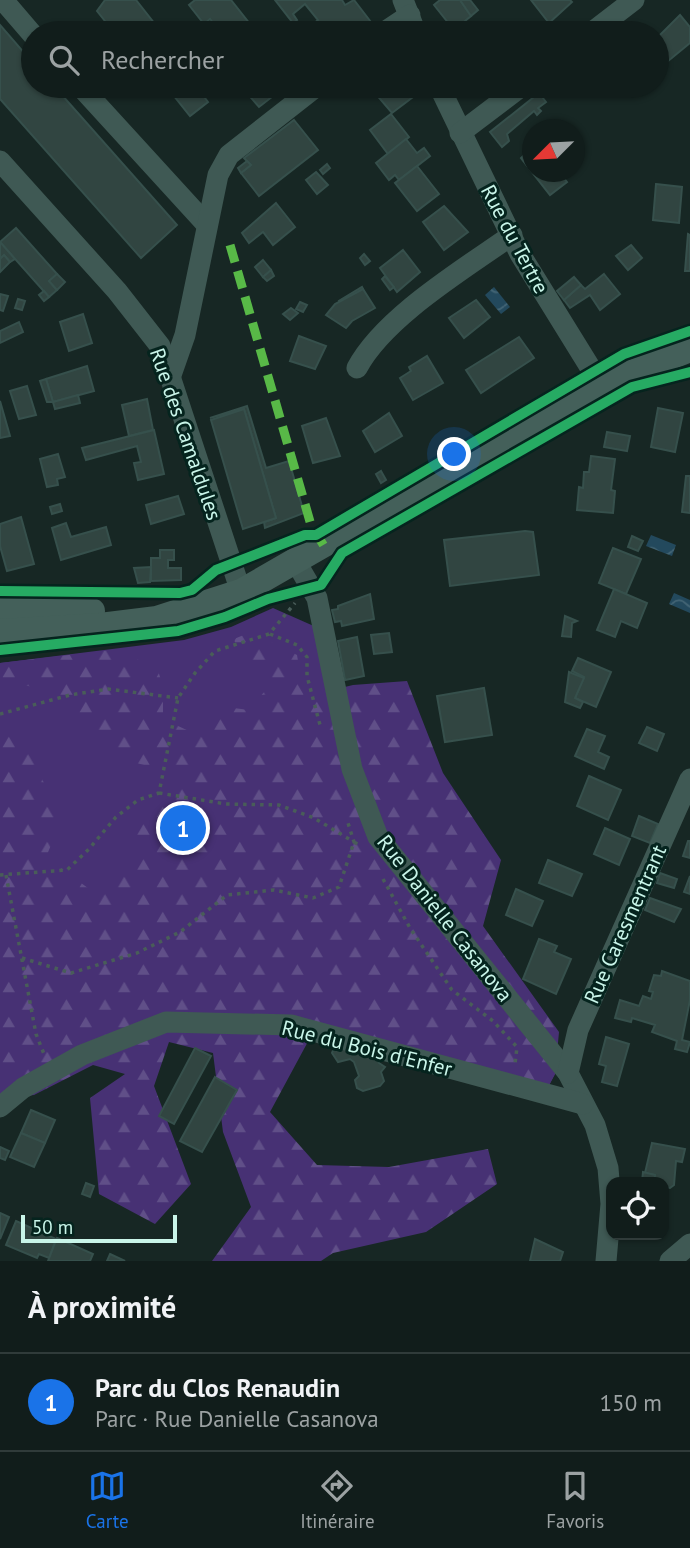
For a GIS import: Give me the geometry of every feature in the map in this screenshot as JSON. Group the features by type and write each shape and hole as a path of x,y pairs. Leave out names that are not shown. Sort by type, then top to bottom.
{"main road":[{"path":"0,632 100,626 157,619 241,592 601,385 690,349"},
{"path":"0,611 181,610"}],"street":[{"path":"3,0 21,21"},
{"path":"607,21 635,0"},
{"path":"91,98 207,225"},
{"path":"171,375 185,335 218,175 229,155 302,98"},
{"name":"Rue du Tertre","path":"444,98 535,281 587,357 601,385"},
{"path":"460,134 506,98"},
{"name":"Rue des Camaldules","path":"0,161 117,291 160,346 241,592"},
{"path":"357,368 376,340 436,289 512,235"},
{"name":"Rue Danielle Casanova","path":"296,562 312,587 320,608 352,769 378,837 568,1073 595,1125 608,1168 611,1204 606,1261"},
{"name":"Rue Caresmentrant","path":"568,1073 578,1030 690,779"},
{"name":"Rue du Bois d'Enfer","path":"0,1107 23,1087 82,1055 166,1021 291,1025 583,1104"},
{"path":"670,1261 690,1244"}],"path":[{"path":"288,594 312,587"},
{"path":"159,793 178,698 215,651 269,634 312,587"},
{"path":"269,634 297,645 307,657 307,676 323,736"},
{"path":"0,714 70,695 108,689 178,698"},
{"path":"0,875 67,870 116,817 138,800 159,793 226,804 279,806 314,818 368,850"},
{"path":"22,958 71,973 137,953 180,932 227,895 274,890 313,898 339,887 354,842 346,816"},
{"path":"380,873 410,928 452,990 493,1021 517,1047 513,1085"},
{"path":"6,875 36,1034 50,1072"}],"green space":[{"path":"273,608 316,627 377,850 555,1074 546,1091 205,1004 0,1088 0,663 184,640 231,627"},
{"path":"251,632 297,655 304,697 353,685 407,681 443,773 501,860 483,926 559,1032 555,1074 546,1091 318,1023 270,1112 317,1165 389,1167 488,1149 497,1184 426,1232 333,1253 321,1261 212,1261 251,1207 223,1132 213,1053 169,1042 154,1086 191,1184 155,1224 99,1194 90,1098 125,1074 93,1065 34,1095 0,1099 0,725 15,725 62,819 46,857 100,897 136,859 132,829 179,774 117,758 42,689 5,681 0,674 0,663 112,650 157,667 163,687 163,719 191,732 218,706 249,710 270,685 241,664 234,639"}],"water":[{"path":"494,287 510,307 501,314 485,295"},
{"path":"651,535 676,545 672,556 646,546"},
{"path":"674,593 690,600 690,613 669,604"}],"building":[{"path":"105,0 136,0 153,21 105,21 97,11"},
{"path":"195,0 231,0 248,21 202,21 189,5"},
{"path":"275,0 342,0 345,5 354,0 370,21 317,21 305,4 293,14 297,20 291,21"},
{"path":"440,0 460,0 471,16 465,21 447,21 434,5"},
{"path":"460,0 470,0 478,10 471,16"},
{"path":"531,0 572,2 551,21 547,21"},
{"path":"680,15 690,27 690,43 669,60 669,26"},
{"path":"0,25 21,49 21,98 65,98 177,225 141,258 0,99"},
{"path":"176,98 205,98 208,102 190,116"},
{"path":"251,98 271,98 259,107"},
{"path":"379,98 412,98 392,113"},
{"path":"533,98 543,98 546,102 538,108 541,111 537,115 534,111 522,119 507,134 509,141 502,147 490,132"},
{"path":"391,114 409,137 388,154 370,130"},
{"path":"294,120 318,150 259,196 241,173 251,165 244,158"},
{"path":"406,139 417,153 424,148 430,156 399,180 395,175 389,180 376,163"},
{"path":"247,161 251,165 241,173 238,168"},
{"path":"327,164 330,168 323,174 320,170"},
{"path":"417,166 439,194 417,211 395,183"},
{"path":"316,172 328,185 317,194 306,180"},
{"path":"540,182 567,182 550,195"},
{"path":"656,184 682,187 679,223 653,220"},
{"path":"276,203 295,227 273,245 263,232 249,243 242,233"},
{"path":"444,206 468,232 444,250 423,222"},
{"path":"16,228 57,274 49,281 57,290 49,297 0,242"},
{"path":"688,234 690,271 685,271"},
{"path":"0,242 15,259 10,262 4,255 0,259"},
{"path":"631,245 642,258 628,270 616,256"},
{"path":"403,250 420,272 397,292 380,268"},
{"path":"364,254 370,261 365,265 360,258"},
{"path":"4,255 10,262 0,272 0,259"},
{"path":"263,260 271,270 263,277 255,267"},
{"path":"271,270 274,276 267,281 263,277"},
{"path":"57,274 65,282 57,290 49,281"},
{"path":"604,274 620,294 600,310 590,295 570,308 564,300 581,285 585,289"},
{"path":"385,276 394,287 390,290 382,279"},
{"path":"574,277 581,285 564,300 557,291"},
{"path":"362,287 363,289 340,303 339,301"},
{"path":"363,289 375,308 352,321 346,328 326,315 335,304"},
{"path":"44,291 49,297 44,301 39,295"},
{"path":"0,294 8,296 3,311 0,310"},
{"path":"18,299 25,301 22,310 15,308"},
{"path":"476,300 490,317 464,338 449,318"},
{"path":"300,302 307,305 303,312 296,309"},
{"path":"291,308 298,313 290,320 283,314"},
{"path":"83,314 92,343 69,351 60,322"},
{"path":"19,322 23,332 0,343 0,331"},
{"path":"299,336 326,346 315,369 290,361"},
{"path":"519,337 534,358 481,393 466,370"},
{"path":"427,356 443,383 413,400 400,378 411,371 409,367"},
{"path":"87,366 94,391 53,402 46,379"},
{"path":"46,379 53,402 47,402 40,381"},
{"path":"27,386 36,415 19,419 10,391"},
{"path":"78,395 80,403 55,409 53,402"},
{"path":"147,399 153,430 129,436 122,405"},
{"path":"0,401 10,436 0,438"},
{"path":"247,406 266,468 289,461 304,513 265,528 264,522 276,518 244,409 210,418"},
{"path":"658,408 683,413 675,452 651,447"},
{"path":"244,409 276,518 243,529 211,420"},
{"path":"389,413 402,436 375,452 363,431"},
{"path":"326,418 340,456 313,463 302,426"},
{"path":"154,430 164,474 138,480 134,463 141,462 137,446 86,460 82,448"},
{"path":"607,432 630,436 627,451 604,447"},
{"path":"58,454 65,477 57,479 58,485 47,487 40,459"},
{"path":"591,456 615,459 611,490 615,491 613,513 577,510 579,487 583,488 584,472 589,472"},
{"path":"381,471 386,480 381,483 376,474"},
{"path":"686,476 690,476 690,513 682,512"},
{"path":"178,496 184,514 151,524 146,505"},
{"path":"60,504 62,511 52,514 50,507"},
{"path":"21,517 34,564 7,571 0,546 0,524"},
{"path":"66,523 71,537 106,527 111,545 61,560 52,528"},
{"path":"533,532 539,575 450,586 444,540"},
{"path":"632,536 643,541 638,551 628,547"},
{"path":"613,548 641,559 626,594 599,583"},
{"path":"160,550 174,550 174,560 168,560 168,568 181,568 181,580 151,581 151,558 160,558"},
{"path":"151,567 150,582 138,583 134,568"},
{"path":"614,589 647,603 637,628 621,621 615,637 597,630"},
{"path":"370,594 374,619 342,626 341,621 335,622 332,610"},
{"path":"565,616 577,621 572,623 571,637 562,636"},
{"path":"389,633 392,652 374,654 371,635"},
{"path":"357,637 364,676 345,680 338,641"},
{"path":"578,658 611,672 596,707 575,698 584,677 572,671"},
{"path":"569,672 584,678 575,698 583,702 580,708 565,702"},
{"path":"484,688 492,735 445,742 437,696"},
{"path":"647,727 664,734 657,751 639,743"},
{"path":"587,729 605,736 598,752 609,757 604,769 575,756"},
{"path":"589,776 621,790 608,820 577,806"},
{"path":"639,816 658,824 650,843 632,836"},
{"path":"605,828 630,839 619,865 594,854"},
{"path":"690,841 690,858 683,856"},
{"path":"548,860 582,874 572,896 539,883"},
{"path":"660,873 677,879 674,888 657,883"},
{"path":"690,876 690,894 684,892"},
{"path":"516,889 543,901 532,926 506,915"},
{"path":"650,898 681,909 674,922 645,910"},
{"path":"539,939 557,946 554,952 571,959 556,994 523,979"},
{"path":"662,971 690,981 690,1000 682,1040 690,1042 687,1052 675,1049 677,1041 652,1032 655,1025 632,1018 631,1022 615,1018 620,1000 639,1006 643,996 651,999 653,992 649,991 654,975 661,976"},
{"path":"606,1037 629,1044 617,1086 602,1082 606,1066 599,1064"},
{"path":"336,1043 377,1055 379,1063 385,1067 381,1072 384,1081 380,1086 363,1091 357,1088 355,1080 359,1076 354,1062 350,1059 338,1062 332,1053"},
{"path":"195,1048 211,1056 174,1124 159,1116"},
{"path":"215,1077 237,1090 202,1152 180,1141"},
{"path":"31,1110 55,1120 45,1143 21,1133"},
{"path":"21,1133 45,1143 34,1167 10,1157"},
{"path":"652,1143 685,1149 682,1162 676,1161 674,1185 670,1188 669,1177 655,1177 645,1173"},
{"path":"0,1147 9,1151 5,1160 0,1158"},
{"path":"643,1172 655,1175 655,1177 642,1177"},
{"path":"86,1183 94,1186 90,1197 82,1194"},
{"path":"0,1213 9,1217 0,1239"},
{"path":"16,1221 56,1239 49,1258 39,1254 37,1258 6,1245"},
{"path":"57,1238 93,1254 90,1261 48,1261"},
{"path":"535,1239 563,1252 560,1261 530,1261"},
{"path":"110,1254 125,1261 107,1261"}],"marked path":[{"path":"230,245 311,525 324,546"}],"cycle path":[{"path":"0,591 180,593 192,590 216,570 305,535 316,535 624,354 690,331"},
{"path":"0,650 178,631 225,617 268,599 321,585 342,553 632,387 690,372"}],"place":[{"name":"Parc du Clos Renaudin","path":"183,828"}]}
